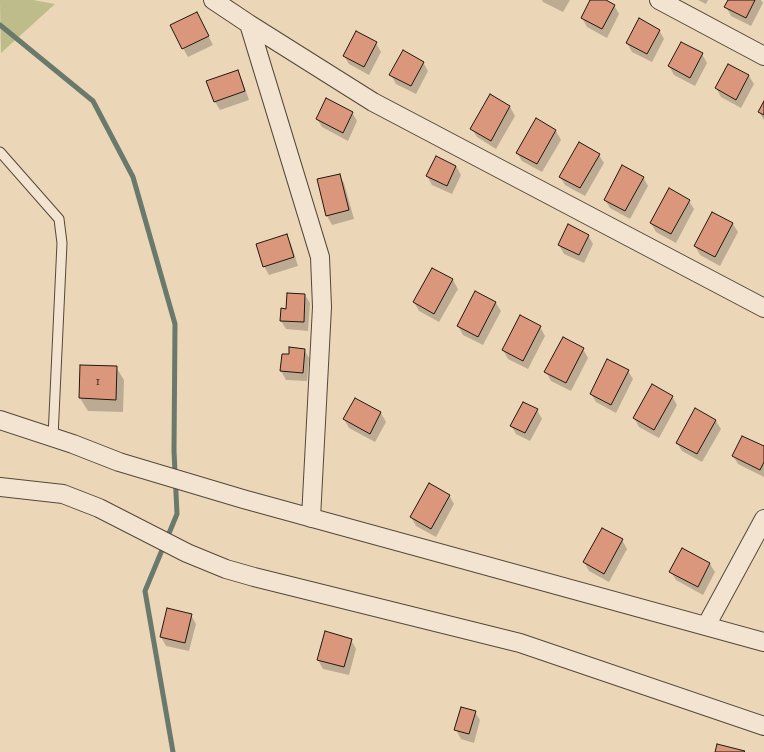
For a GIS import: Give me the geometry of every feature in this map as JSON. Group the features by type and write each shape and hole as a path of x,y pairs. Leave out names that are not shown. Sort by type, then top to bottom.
{"street":[{"path":"213,0 373,102 764,308"},
{"path":"660,0 764,56"},
{"path":"249,24 320,257 322,308 311,518"},
{"path":"0,420 73,444 118,462 242,499 764,642"},
{"path":"0,488 63,494 99,508 187,553 226,569 520,643 764,726"},
{"path":"706,626 764,519"}],"lane":[{"path":"0,152 59,219 62,243 53,438"}],"shaded area":[{"path":"0,0 33,0 55,4 1,53"}],"building":[{"path":"590,0 606,0 615,5 602,29 581,18"},
{"path":"728,0 755,0 746,18 724,7"},
{"path":"197,12 209,36 182,49 170,25"},
{"path":"639,18 660,30 647,54 626,43"},
{"path":"356,31 377,42 364,67 343,56"},
{"path":"681,42 703,53 690,78 668,66"},
{"path":"403,50 424,62 411,86 389,75"},
{"path":"728,64 749,75 736,100 715,88"},
{"path":"238,70 245,91 214,102 206,81"},
{"path":"490,94 510,106 491,141 470,129"},
{"path":"326,98 353,112 343,133 316,119"},
{"path":"764,101 764,115 758,112"},
{"path":"536,118 556,130 537,164 516,153"},
{"path":"579,142 600,154 580,188 559,177"},
{"path":"436,156 456,166 447,186 426,176"},
{"path":"622,165 644,177 625,211 604,200"},
{"path":"340,174 349,210 326,216 317,179"},
{"path":"669,188 690,200 671,234 650,223"},
{"path":"712,212 733,223 715,257 694,246"},
{"path":"568,224 589,235 579,255 558,245"},
{"path":"287,234 294,257 263,267 256,244"},
{"path":"432,268 453,279 434,314 413,302"},
{"path":"475,291 496,302 478,337 457,326"},
{"path":"287,293 305,294 304,322 280,321 281,308 286,309"},
{"path":"520,315 541,326 523,361 502,350"},
{"path":"563,337 584,348 566,383 544,372"},
{"path":"289,347 305,349 303,373 280,371 282,354 289,354"},
{"path":"607,359 629,370 611,405 590,394"},
{"path":"80,365 117,366 116,400 79,398"},
{"path":"652,384 673,396 654,430 633,418"},
{"path":"355,398 381,412 370,434 343,419"},
{"path":"523,402 538,409 525,433 510,426"},
{"path":"695,408 716,420 697,454 676,443"},
{"path":"742,436 764,446 764,462 760,470 732,456"},
{"path":"429,483 450,495 431,529 410,517"},
{"path":"602,528 623,539 604,574 583,562"},
{"path":"682,548 710,563 698,587 669,572"},
{"path":"167,608 192,614 185,643 160,637"},
{"path":"325,631 352,639 344,667 317,660"},
{"path":"461,707 476,711 469,734 454,730"},
{"path":"717,744 745,751 715,752"}],"waterway":[{"path":"0,25 93,101 133,177 175,324 174,451 177,514 145,591 173,752"}]}
